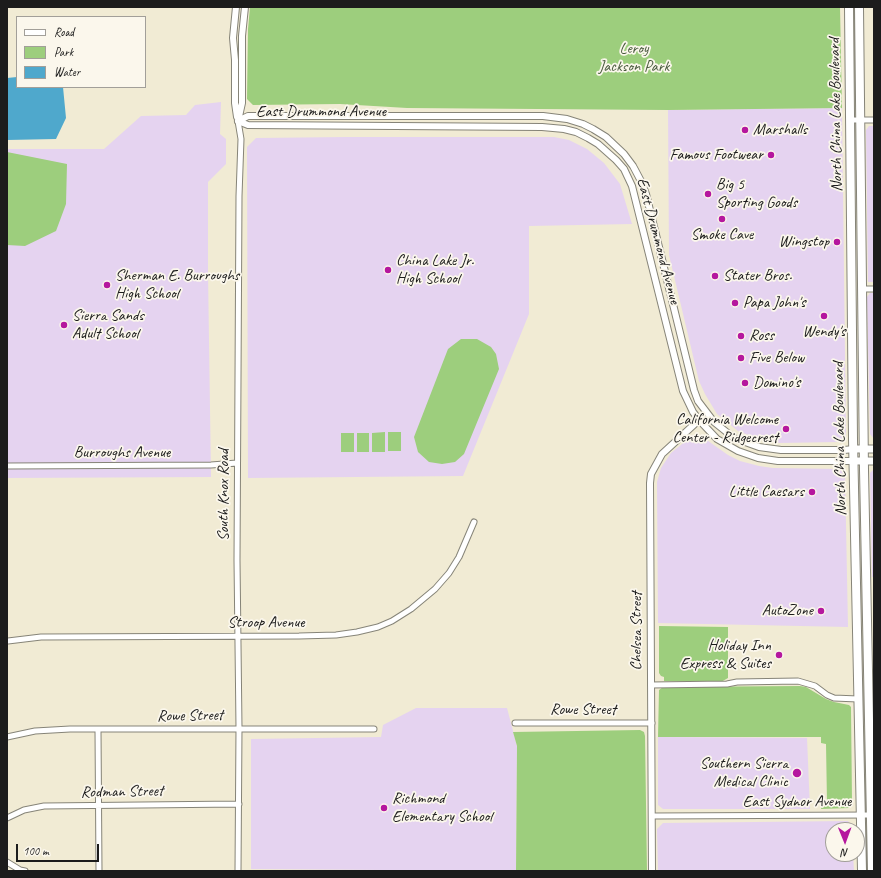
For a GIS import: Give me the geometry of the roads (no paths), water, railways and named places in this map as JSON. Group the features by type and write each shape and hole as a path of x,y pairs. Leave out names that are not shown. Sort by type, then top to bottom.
{"main road":[{"name":"North China Lake Boulevard","path":"849,7 854,461 862,871"},
{"name":"North China Lake Boulevard","path":"859,7 864,461 872,871"},
{"path":"854,449 874,449"},
{"path":"854,461 874,461"},
{"path":"857,652 861,659 864,692 869,697"}],"street":[{"path":"236,7 233,38 235,60 235,103 238,120"},
{"path":"238,120 242,103 242,36 245,7"},
{"name":"East Drummond Avenue","path":"238,120 248,116 543,116 566,119 583,124 593,129 606,137 624,154 633,166 642,183 691,382 698,401 714,422 734,438 759,447 781,450 854,449"},
{"name":"East Drummond Avenue","path":"238,120 248,125 552,127 576,132 598,144 624,169 632,186 683,391 693,412 699,420 717,439 732,448 758,458 778,461 854,461"},
{"name":"South Knox Road","path":"238,120 241,139 239,196 237,463 239,728 238,871"},
{"path":"850,120 874,120"},
{"path":"862,289 874,289"},
{"name":"Chelsea Street","path":"652,871 651,474 662,454 699,420 708,414"},
{"name":"Burroughs Avenue","path":"7,466 211,465 237,463"},
{"name":"Stroop Avenue","path":"8,641 41,637 336,635 378,627 411,609 435,589 459,557 474,522"},
{"path":"651,685 798,681 815,686 827,695 834,698 858,698"},
{"name":"Rowe Street","path":"514,723 652,723"},
{"name":"Rowe Street","path":"7,737 35,731 239,728 374,729"},
{"path":"98,730 99,871"},
{"name":"Rodman Street","path":"7,818 24,810 44,806 239,804"},
{"name":"East Sydnor Avenue","path":"652,816 871,815"},
{"path":"7,862 22,871"}],"water":[{"path":"16,77 16,88 63,88 66,118 56,139 7,140 7,78"}],"place":[{"name":"Marshalls","path":"745,130"},
{"name":"Famous Footwear","path":"771,155"},
{"name":"Big 5 Sporting Goods","path":"708,194"},
{"name":"Smoke Cave","path":"722,219"},
{"name":"Wingstop","path":"837,242"},
{"name":"China Lake Jr. High School","path":"388,270"},
{"name":"Stater Bros.","path":"715,276"},
{"name":"Sherman E. Burroughs High School","path":"107,285"},
{"name":"Papa John's","path":"735,303"},
{"name":"Wendy's","path":"824,316"},
{"name":"Sierra Sands Adult School","path":"64,325"},
{"name":"Ross","path":"741,336"},
{"name":"Five Below","path":"741,358"},
{"name":"Domino's","path":"745,383"},
{"name":"California Welcome Center - Ridgecrest","path":"786,429"},
{"name":"Little Caesars","path":"812,492"},
{"name":"AutoZone","path":"821,611"},
{"name":"Holiday Inn Express & Suites","path":"779,655"},
{"name":"Southern Sierra Medical Clinic","path":"797,773"},
{"name":"Richmond Elementary School","path":"384,808"}],"park label":[{"name":"Leroy Jackson Park","path":"634,58"}]}
